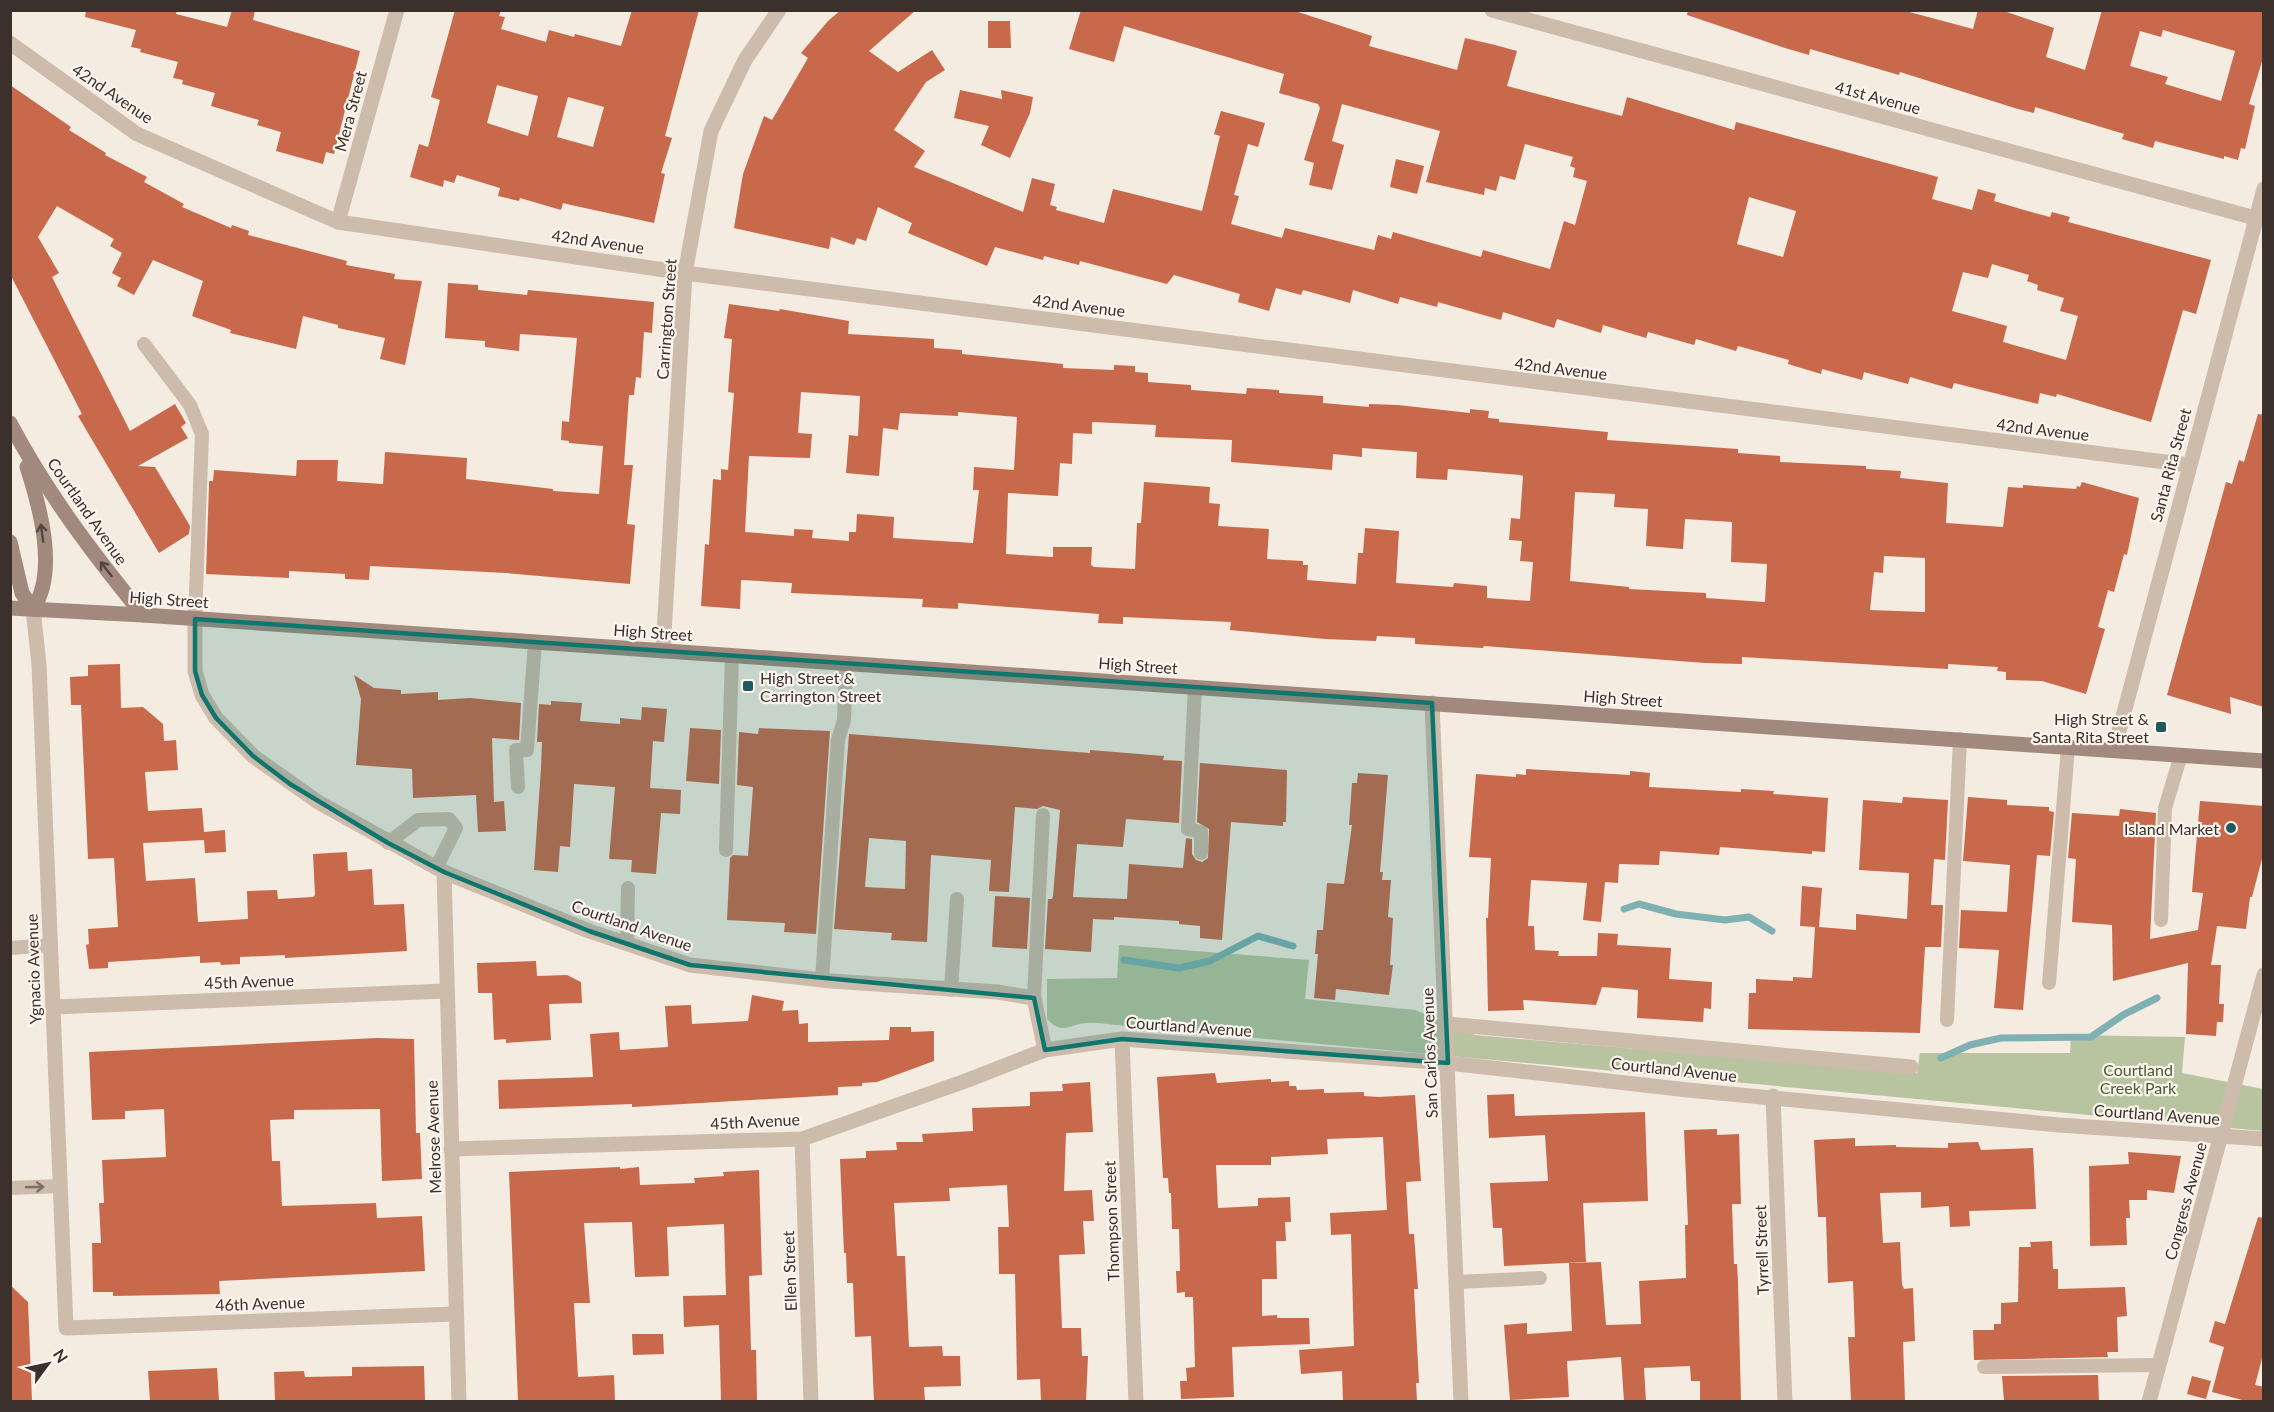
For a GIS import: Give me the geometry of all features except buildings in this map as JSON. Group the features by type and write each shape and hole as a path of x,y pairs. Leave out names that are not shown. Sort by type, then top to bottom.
{"main road":[{"name":"Courtland Avenue","path":"10,424 36,495 43,537 45,575 42,595 33,609"},
{"name":"Courtland Avenue","path":"10,424 67,519 143,615"},
{"path":"10,542 22,592 33,609"},
{"name":"High Street","path":"10,608 143,615 2264,761"}],"street":[{"name":"Mera Street","path":"339,222 397,10"},
{"name":"Carrington Street","path":"663,651 685,273 711,131 745,60 779,10"},
{"name":"41st Avenue","path":"1492,10 2255,218"},
{"name":"42nd Avenue","path":"10,43 137,134 339,222 685,273 2189,465"},
{"name":"Santa Rita Street","path":"2114,750 2264,189"},
{"name":"Ygnacio Avenue","path":"33,609 39,664 66,1328"},
{"name":"Courtland Avenue","path":"195,619 195,672 202,695 216,718 253,756 290,784 388,843 440,870 589,931 690,965 822,980 997,992 1034,998"},
{"name":"San Carlos Avenue","path":"1432,703 1461,1401"},
{"name":"Melrose Avenue","path":"440,870 452,1149 459,1401"},
{"name":"Congress Avenue","path":"2149,1401 2264,975"},
{"name":"45th Avenue","path":"53,1007 446,991"},
{"path":"1034,998 1045,1050"},
{"name":"Courtland Avenue","path":"1447,1024 1911,1067"},
{"name":"Courtland Avenue","path":"1045,1050 1122,1039 1448,1062 2059,1125 2264,1139"},
{"name":"Thompson Street","path":"1122,1039 1136,1401"},
{"name":"45th Avenue","path":"452,1149 802,1139 1045,1050"},
{"name":"Tyrrell Street","path":"1773,1096 1785,1401"},
{"name":"Ellen Street","path":"802,1139 811,1401"},
{"name":"46th Avenue","path":"66,1328 456,1314"}],"lane":[{"path":"144,344 190,405 202,434 195,619"},
{"path":"518,787 516,750 527,750 535,642"},
{"path":"726,850 732,656"},
{"path":"822,980 838,740 844,720 846,663"},
{"path":"1195,687 1188,830 1201,832 1201,853"},
{"path":"1947,1020 1960,739"},
{"path":"2049,983 2068,747"},
{"path":"2162,920 2165,808 2181,755"},
{"path":"1034,998 1043,815"},
{"path":"388,843 418,820 449,819 456,828 440,870"},
{"path":"627,944 628,888"},
{"path":"951,990 957,899"},
{"path":"10,948 51,945"},
{"path":"10,1188 60,1186"},
{"path":"1456,1282 1540,1278"},
{"path":"1984,1366 2159,1365"}],"highlighted area":[{"path":"195,619 1432,703 1448,1063 1122,1039 1045,1050 1034,998 690,965 589,931 444,872 388,843 290,784 253,756 216,718 202,695 195,671"}],"green space":[{"name":"Courtland Creek Park","path":"1119,945 1309,960 1305,999 1415,1010 1475,1035 1917,1073 1920,1053 2070,1053 2071,1035 2185,1037 2182,1073 2263,1089 2263,1131 1101,1023 1086,1023 1065,1028 1052,1024 1047,1019 1047,979 1117,978"}],"waterway":[{"path":"1624,909 1639,904 1676,914 1725,920 1749,917 1772,931"},
{"path":"1124,960 1179,968 1210,961 1258,936 1293,946"},
{"path":"1941,1058 1970,1045 2001,1038 2091,1037 2123,1015 2157,998"}],"place":[{"name":"High Street & Carrington Street","path":"748,686"},
{"name":"High Street & Santa Rita Street","path":"2161,727"},
{"name":"Island Market","path":"2231,828"}]}
